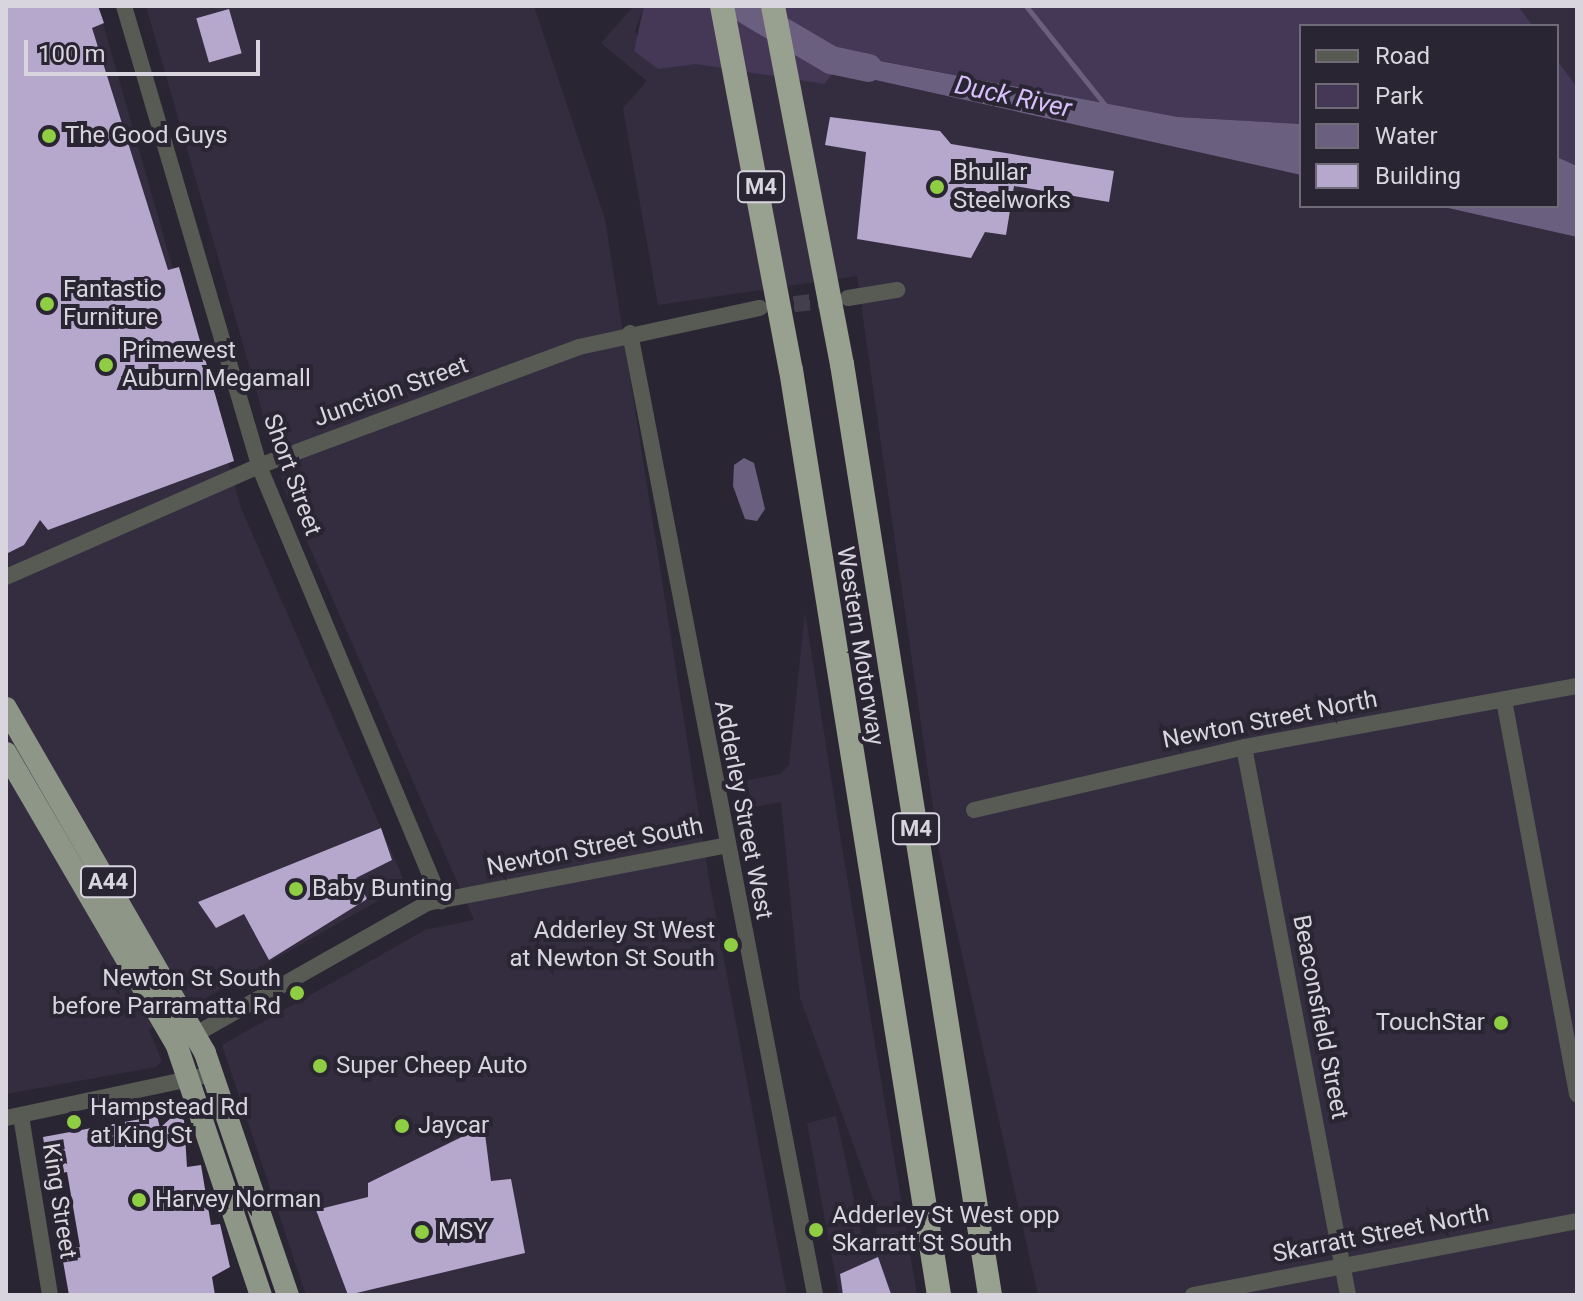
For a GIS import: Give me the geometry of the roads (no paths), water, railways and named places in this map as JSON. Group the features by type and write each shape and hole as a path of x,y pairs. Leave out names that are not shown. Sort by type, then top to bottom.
{"highway":[{"name":"Western Motorway","path":"722,6 791,370 939,1295"},
{"name":"Western Motorway","path":"773,6 842,364 990,1295"},
{"name":"A44","path":"6,708 186,1040 191,1082 261,1295"},
{"name":"A44","path":"6,753 186,1040 213,1074 288,1295"}],"street":[{"name":"Short Street","path":"124,6 259,466 441,901"},
{"path":"848,298 897,290"},
{"name":"Junction Street","path":"6,577 259,466 630,333 760,308"},
{"name":"Adderley Street West","path":"630,333 724,846 815,1295"},
{"name":"Newton Street North","path":"974,810 1244,747 1577,686"},
{"path":"1504,700 1577,1094"},
{"name":"Beaconsfield Street","path":"1244,747 1348,1295"},
{"name":"Newton Street South","path":"186,1040 412,909 724,846"},
{"path":"13,1117 191,1082 213,1074"},
{"name":"King Street","path":"13,1117 50,1295"},
{"name":"Skarratt Street North","path":"1193,1295 1577,1221"}],"water":[{"name":"Duck River","path":"827,51 1178,117 1299,124 1299,175 835,71"},
{"path":"1559,158 1577,166 1577,237 1448,208 1559,208"},
{"path":"744,458 754,463 765,509 757,521 745,519 733,486 734,465"}],"waterway":[{"name":"Duck River","path":"739,6 831,60 868,68"},
{"path":"1026,6 1105,105"}],"tunnel":[{"path":"770,307 838,299"}],"place":[{"name":"The Good Guys","path":"49,136"},
{"name":"Bhullar Steelworks","path":"937,187"},
{"name":"Fantastic Furniture","path":"47,304"},
{"name":"Primewest Auburn Megamall","path":"106,365"},
{"name":"Baby Bunting","path":"296,889"},
{"name":"Adderley St West at Newton St South","path":"731,945"},
{"name":"Newton St South before Parramatta Rd","path":"297,993"},
{"name":"TouchStar","path":"1501,1023"},
{"name":"Super Cheep Auto","path":"320,1066"},
{"name":"Hampstead Rd at King St","path":"74,1122"},
{"name":"Jaycar","path":"402,1126"},
{"name":"Harvey Norman","path":"139,1200"},
{"name":"Adderley St West opp Skarratt St South","path":"816,1230"},
{"name":"MSY","path":"422,1232"}]}
